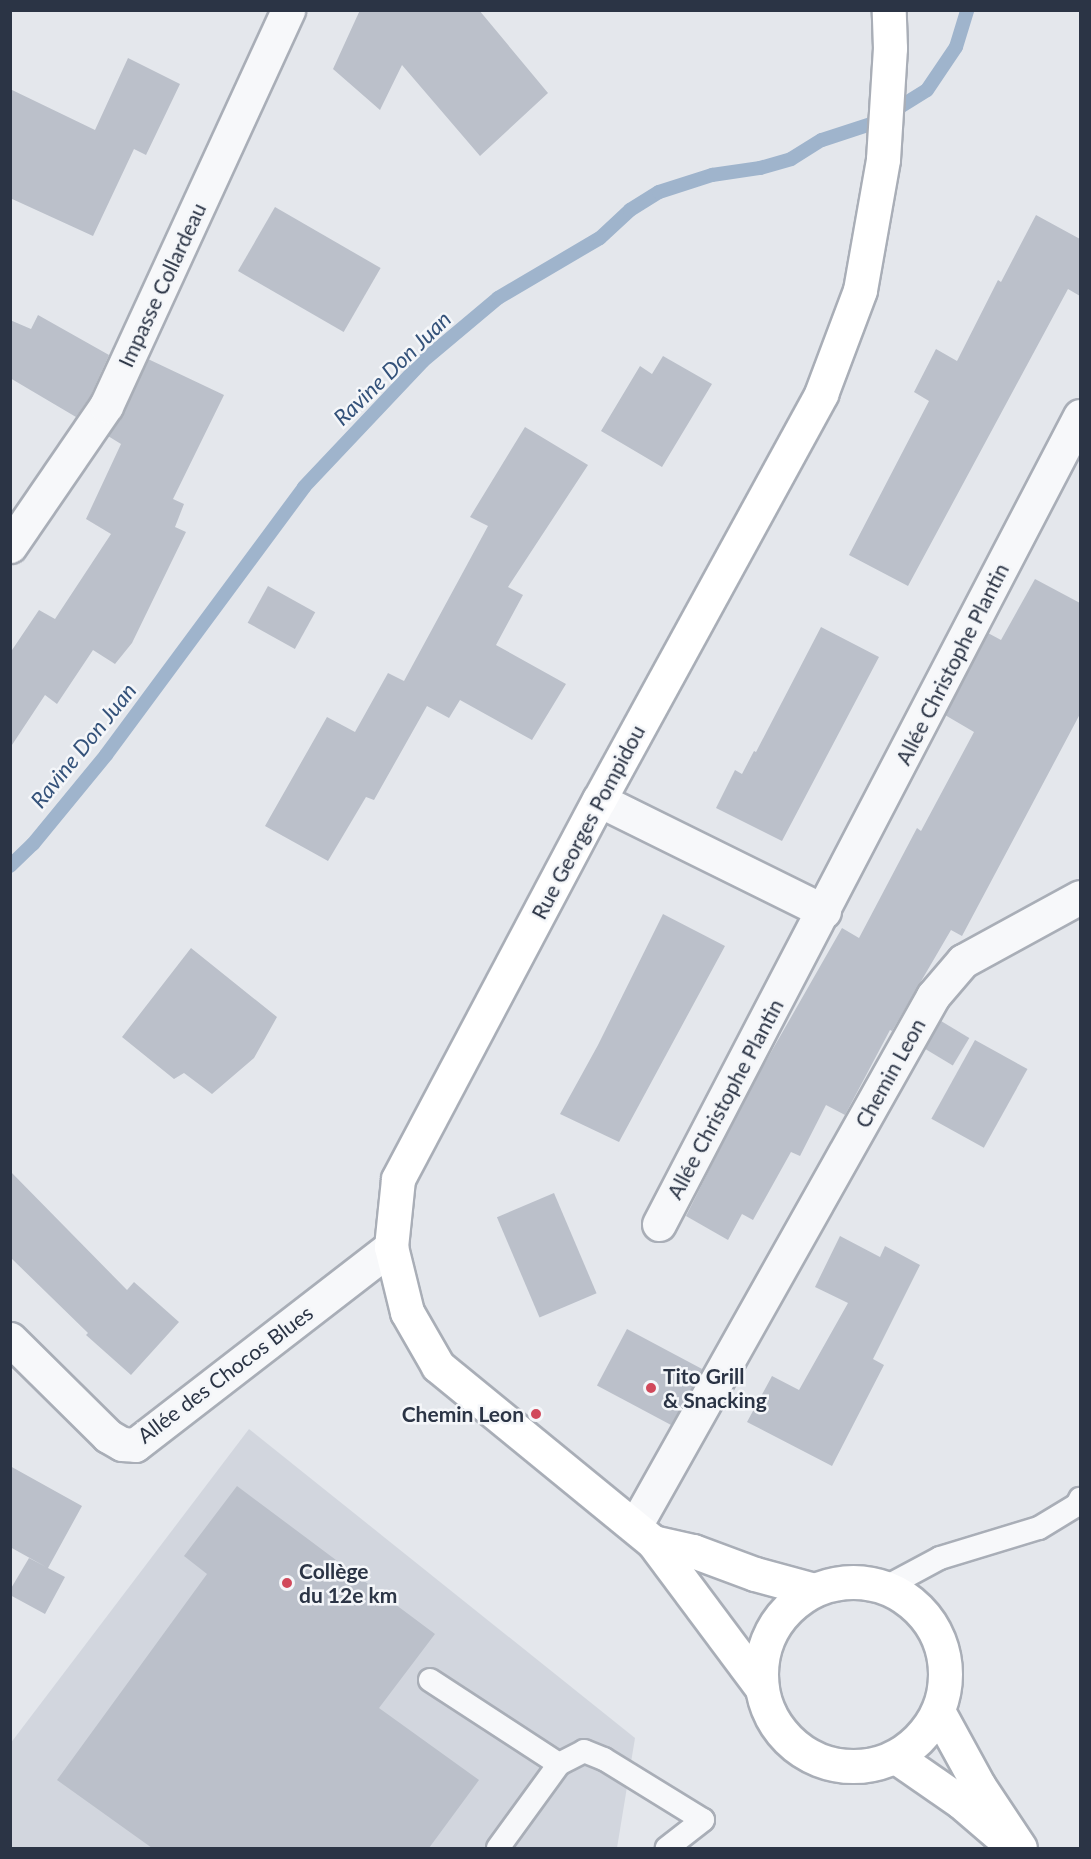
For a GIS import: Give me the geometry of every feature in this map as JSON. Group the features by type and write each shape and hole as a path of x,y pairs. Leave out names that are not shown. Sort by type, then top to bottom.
{"main road":[{"name":"Rue Georges Pompidou","path":"761,1687 644,1534 438,1366 407,1312 391,1247 398,1179 599,800 821,394 860,290 883,159 890,48 889,10"},
{"name":"Rue Georges Pompidou","path":"644,1534 755,1574 814,1590"},
{"path":"862,1582 886,1587 912,1602 933,1625 944,1653 946,1683 939,1713 920,1737 896,1757 859,1767 831,1764 805,1754 784,1736 769,1713 761,1687 762,1658 772,1630 789,1607 814,1590 838,1583 862,1582"},
{"path":"939,1713 980,1786 1020,1848"},
{"path":"896,1757 961,1802 1015,1848"}],"street":[{"name":"Impasse Collardeau","path":"10,546 106,406 288,10"},
{"name":"Allée Christophe Plantin","path":"659,1224 825,911 1080,416"},
{"path":"599,800 825,911"},
{"name":"Chemin Leon","path":"644,1534 933,996 963,961 1080,897"},
{"name":"Allée des Chocos Blues","path":"10,1339 108,1436 122,1444 135,1445 391,1247"}],"lane":[{"path":"886,1587 940,1558 1039,1528 1077,1505 1080,1499"},
{"path":"430,1680 559,1764"},
{"path":"498,1848 559,1764 584,1751 604,1759 703,1820 667,1848"}],"shaded area":[{"name":"Collège du 12e km","path":"249,1429 635,1738 617,1848 11,1848 10,1744"}],"building":[{"path":"360,10 479,10 548,93 480,156 402,65 380,110 333,69"},
{"path":"128,58 180,84 146,155 134,149 93,236 10,198 10,89 95,130"},
{"path":"275,207 381,268 344,332 238,271"},
{"path":"1036,215 1080,239 1080,296 1068,289 908,586 849,555 929,401 914,392 936,349 957,361 998,280 1001,282"},
{"path":"38,315 109,355 90,397 76,417 10,378 10,320 31,329"},
{"path":"663,356 712,384 662,467 601,431 640,366 652,374"},
{"path":"148,359 224,395 173,499 184,504 175,527 186,532 132,643 115,664 93,650 57,704 45,695 10,748 10,653 39,610 55,619 111,534 86,519 121,444 108,436 123,414"},
{"path":"525,427 588,465 508,587 523,595 496,645 566,684 532,740 460,700 449,718 427,706 374,800 366,797 328,861 265,826 327,717 355,732 388,673 404,681 488,526 470,517"},
{"path":"1035,579 1080,603 1080,714 962,936 951,930 892,1031 890,1030 845,1115 826,1105 800,1156 791,1152 753,1220 742,1214 728,1240 686,1216 750,1089 842,928 859,938 917,828 921,831 974,732 945,715 988,633 1001,640"},
{"path":"268,586 315,612 295,649 248,623"},
{"path":"821,627 879,657 782,841 716,808 735,770 742,774 754,751 756,752"},
{"path":"663,914 725,946 619,1142 560,1114 598,1045"},
{"path":"191,948 277,1017 254,1058 212,1094 184,1073 174,1079 122,1037"},
{"path":"941,1021 969,1038 953,1065 925,1048"},
{"path":"975,1040 1027,1069 984,1148 931,1119"},
{"path":"10,1171 127,1290 134,1282 179,1322 131,1375 86,1335 88,1333 10,1257"},
{"path":"554,1193 597,1293 540,1318 497,1217"},
{"path":"840,1236 880,1257 885,1246 920,1265 873,1359 884,1365 832,1466 747,1422 772,1376 799,1390 848,1303 815,1287"},
{"path":"627,1329 702,1369 672,1425 597,1386"},
{"path":"10,1466 82,1506 48,1568 65,1577 45,1614 10,1595 10,1590 29,1558 46,1567 10,1547"},
{"path":"237,1486 435,1634 379,1708 479,1780 429,1848 152,1848 57,1780 207,1574 184,1556"}],"waterway":[{"name":"Ravine Don Juan","path":"10,866 33,844 106,755 304,487 423,361 498,298 600,238 630,210 659,192 712,175 760,168 791,159 822,140 874,123 927,90 956,47 967,10"}],"place":[{"name":"Tito Grill & Snacking","path":"651,1388"},
{"name":"Chemin Leon","path":"536,1414"},
{"name":"Collège du 12e km","path":"287,1583"}]}
